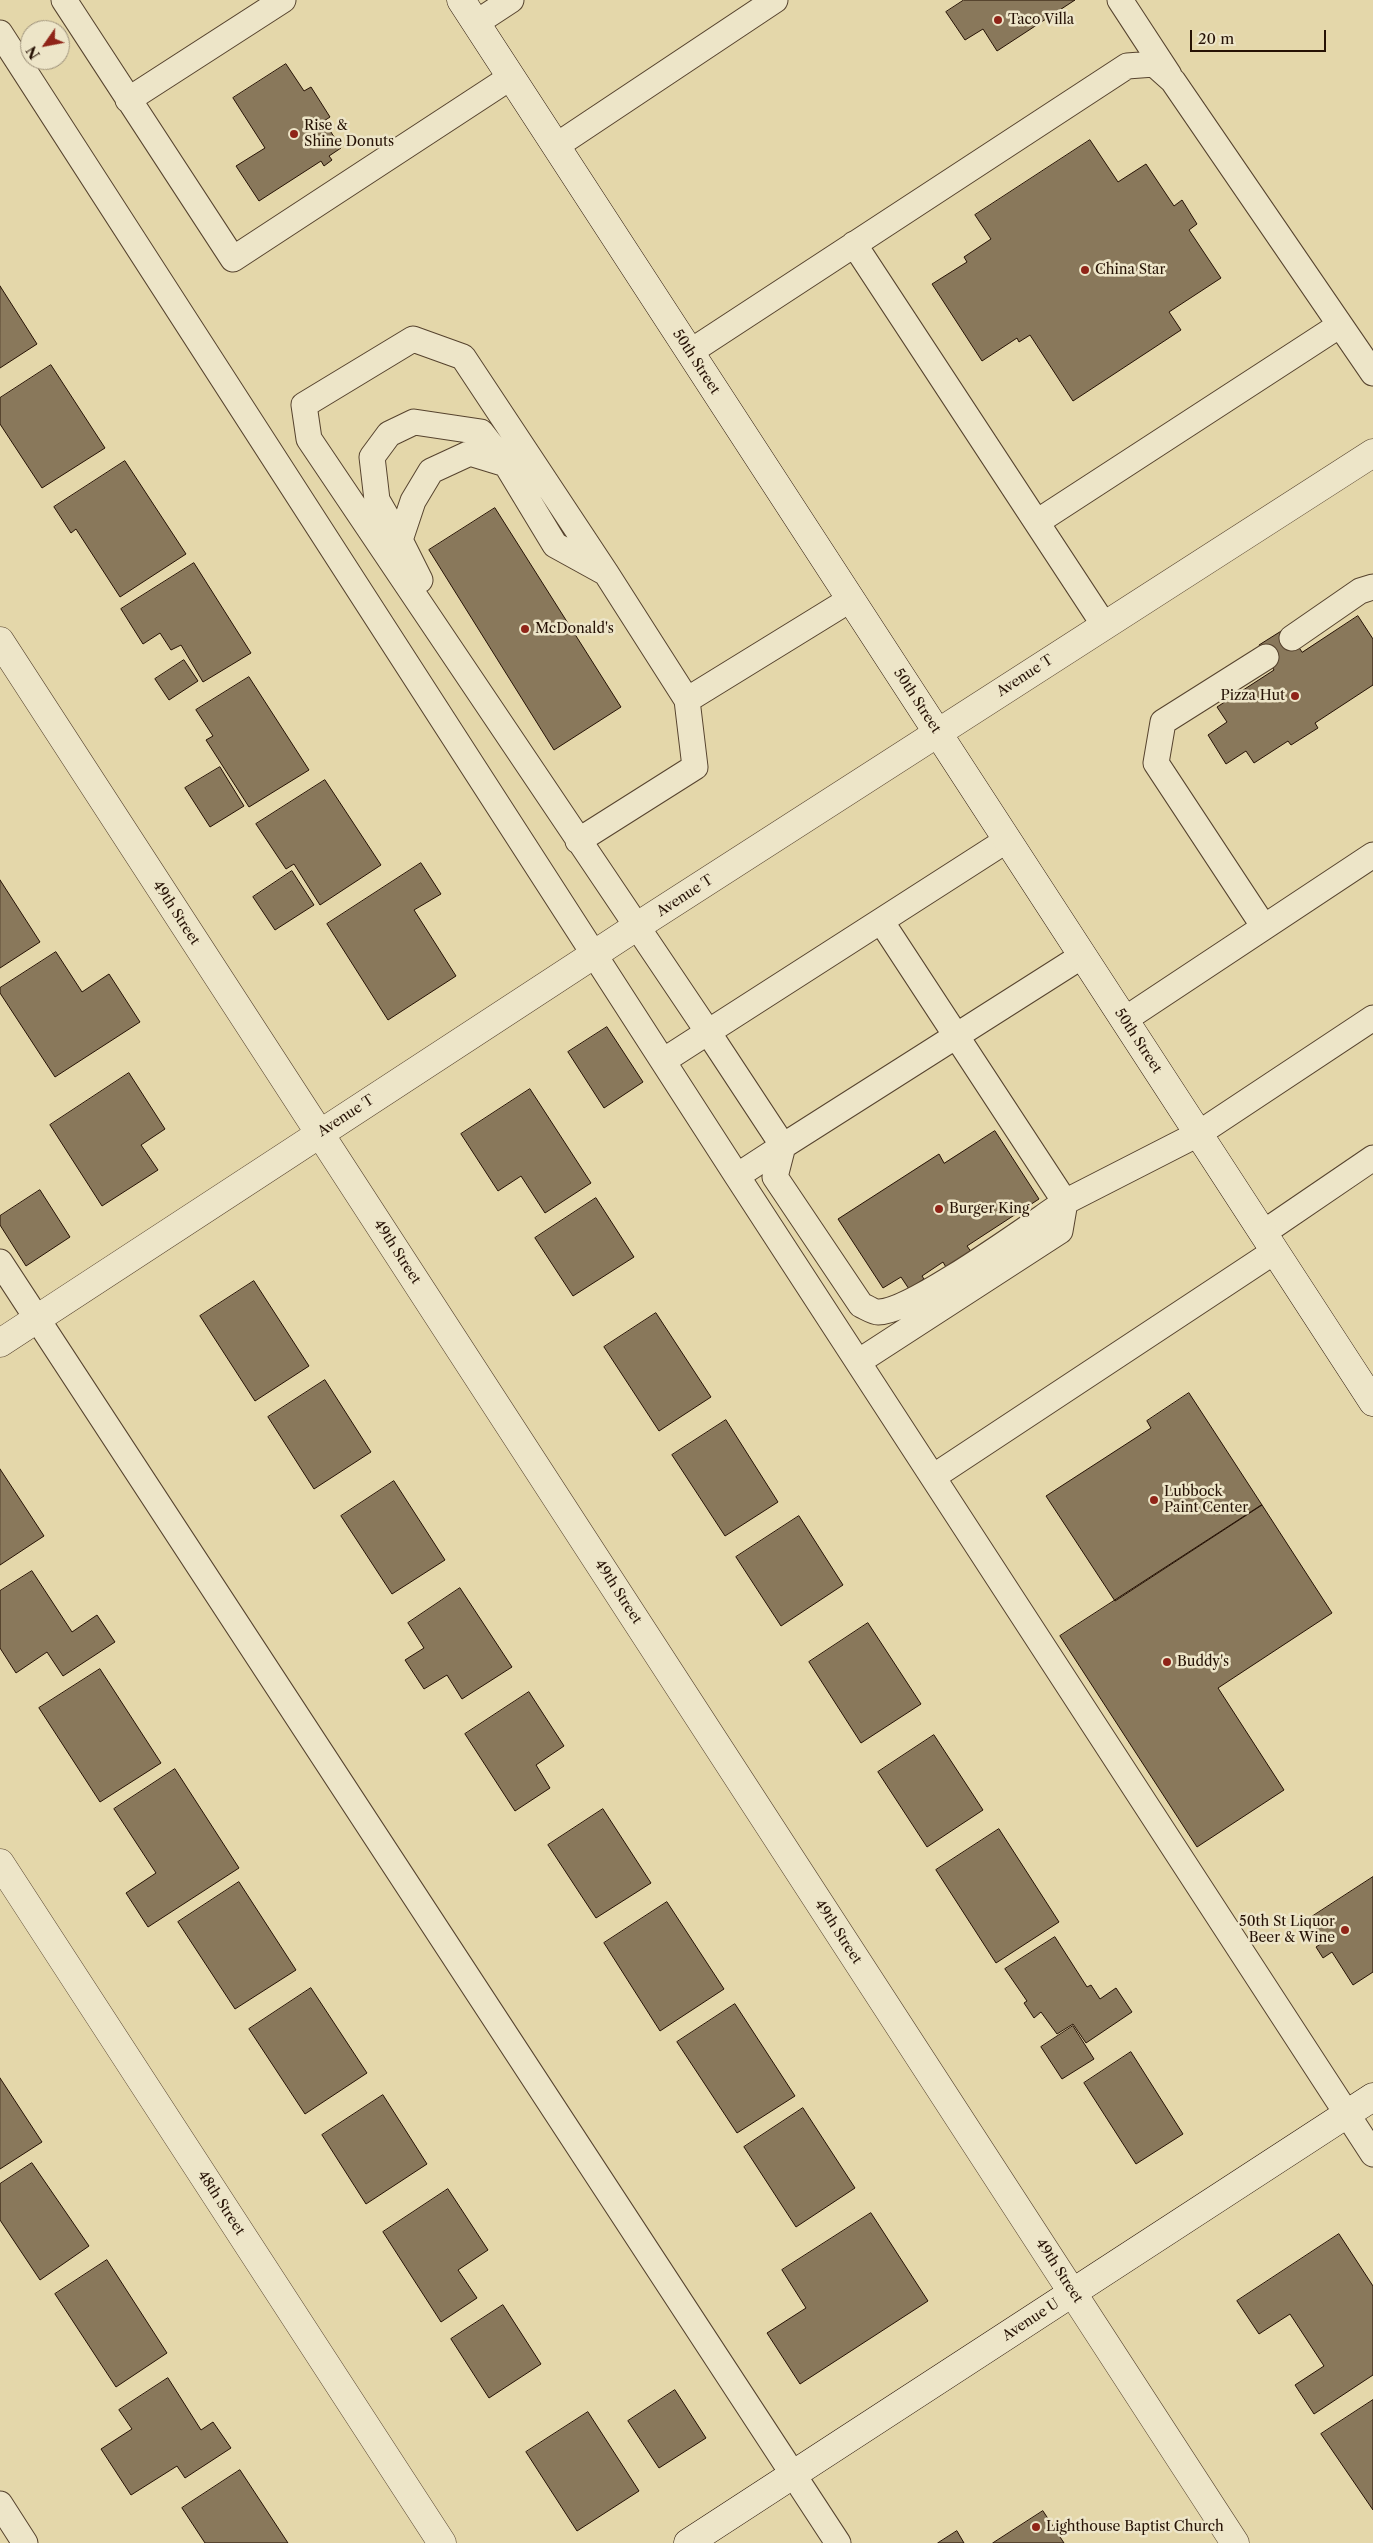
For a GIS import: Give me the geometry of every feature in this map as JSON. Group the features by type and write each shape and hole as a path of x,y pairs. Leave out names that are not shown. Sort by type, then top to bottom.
{"street":[{"name":"50th Street","path":"461,0 1373,1402"},
{"name":"Avenue T","path":"0,1343 636,927 1373,453"},
{"name":"49th Street","path":"0,641 1235,2543"},
{"name":"48th Street","path":"0,1863 442,2543"},
{"name":"Avenue U","path":"688,2543 1373,2097"}],"lane":[{"path":"64,0 233,259 511,77"},
{"path":"128,100 283,0"},
{"path":"476,23 511,0"},
{"path":"556,146 775,0"},
{"path":"1120,0 1173,81 1373,373"},
{"path":"0,33 663,1062 1373,2154"},
{"path":"690,352 1127,66 1154,64 1173,81"},
{"path":"854,244 1104,625"},
{"path":"1037,522 1340,325"},
{"path":"578,841 694,767 687,700 463,356 414,339 304,405 308,439 532,770 578,841 783,1146 775,1177 861,1306 878,1312 899,1307 926,1294 1065,1202 1198,1134 1373,1018"},
{"path":"532,770 520,728 421,581 377,500 372,457 389,434 414,422 481,432 506,464 555,545 606,573"},
{"path":"400,540 413,501 431,471 470,453 506,464"},
{"path":"1292,638 1360,591 1373,587"},
{"path":"687,700 851,599"},
{"path":"1264,927 1156,763 1163,722 1266,657"},
{"path":"663,1062 1007,840"},
{"path":"1124,1020 1373,855"},
{"path":"858,1362 1060,1231 1065,1202 881,921"},
{"path":"737,1176 1082,956"},
{"path":"934,1478 1269,1242 1373,1158"},
{"path":"0,1262 838,2543"},
{"path":"0,2504 25,2543"}],"building":[{"name":"Taco Villa","path":"964,0 1075,0 997,51 983,29 965,40 946,12"},
{"name":"Rise & Shine Donuts","path":"286,64 304,91 311,87 330,117 324,121 341,148 329,156 332,160 324,166 321,161 259,201 236,166 265,148 233,98"},
{"name":"China Star","path":"1090,140 1118,182 1146,164 1174,206 1182,200 1197,224 1189,230 1221,278 1169,312 1181,330 1073,401 1030,335 1019,342 1017,338 982,361 932,284 967,262 964,257 991,239 975,215"},
{"path":"0,286 37,344 0,368"},
{"path":"51,365 105,448 42,488 0,424 0,398"},
{"path":"125,461 186,554 120,597 76,529 71,533 54,507"},
{"name":"McDonald's","path":"495,508 621,707 554,750 429,550"},
{"path":"194,563 251,653 203,682 181,645 171,650 160,633 143,644 121,609"},
{"name":"Pizza Hut","path":"1358,616 1373,639 1373,685 1315,723 1318,728 1291,745 1288,741 1254,763 1246,751 1226,764 1208,735 1227,722 1217,707 1274,670 1259,645 1286,628 1302,652"},
{"path":"184,660 198,681 169,700 155,679"},
{"path":"249,677 309,770 249,807 206,740 213,736 196,710"},
{"path":"220,767 244,806 210,827 185,788"},
{"path":"325,780 381,865 320,905 294,864 286,869 256,824"},
{"path":"421,863 441,894 414,910 456,976 388,1020 327,924"},
{"path":"292,871 314,905 275,930 253,897"},
{"path":"0,880 40,942 0,968"},
{"path":"56,952 82,992 109,974 140,1022 55,1077 0,993 0,988"},
{"path":"607,1027 643,1082 604,1108 568,1052"},
{"path":"129,1073 165,1129 141,1145 158,1170 102,1206 50,1125"},
{"path":"530,1089 591,1183 545,1213 521,1176 498,1191 461,1134"},
{"name":"Burger King","path":"995,1131 1039,1199 967,1246 972,1253 947,1269 943,1262 922,1276 924,1279 909,1289 901,1277 883,1288 838,1219 939,1154 944,1163"},
{"path":"40,1190 70,1237 26,1266 0,1225 0,1216"},
{"path":"596,1198 634,1257 573,1296 535,1238"},
{"path":"254,1281 309,1366 255,1401 200,1316"},
{"path":"656,1313 711,1397 659,1431 604,1347"},
{"path":"325,1380 371,1452 314,1489 268,1417"},
{"name":"Lubbock Paint Center","path":"1189,1393 1262,1505 1115,1601 1046,1496 1151,1428 1147,1421"},
{"path":"726,1420 778,1502 725,1536 672,1455"},
{"path":"0,1469 44,1536 0,1565"},
{"path":"394,1481 445,1560 392,1594 341,1516"},
{"name":"Buddy's","path":"1262,1505 1332,1613 1218,1688 1284,1790 1197,1847 1060,1636"},
{"path":"799,1516 843,1585 781,1626 736,1557"},
{"path":"32,1571 72,1632 97,1615 115,1642 63,1676 47,1652 16,1673 0,1648 0,1591"},
{"path":"460,1588 512,1667 462,1699 447,1675 424,1689 405,1660 424,1648 408,1623"},
{"path":"868,1623 921,1704 861,1743 809,1662"},
{"path":"100,1669 161,1763 100,1802 39,1708"},
{"path":"529,1692 564,1746 536,1765 550,1788 515,1811 465,1734"},
{"path":"934,1735 983,1810 927,1847 878,1772"},
{"path":"175,1769 239,1868 148,1927 126,1893 156,1873 114,1809"},
{"path":"603,1809 651,1883 596,1918 548,1845"},
{"path":"999,1829 1059,1922 996,1963 936,1870"},
{"name":"50th St Liquor Beer & Wine","path":"1373,1877 1373,1972 1353,1985 1332,1952 1323,1958 1316,1947 1325,1941 1310,1918"},
{"path":"239,1882 296,1970 235,2009 178,1922"},
{"path":"667,1902 724,1989 660,2031 604,1943"},
{"path":"1055,1937 1087,1987 1091,1985 1100,1999 1116,1988 1132,2012 1086,2043 1073,2024 1057,2034 1041,2012 1034,2018 1024,2003 1027,2001 1005,1969"},
{"path":"311,1988 367,2073 305,2114 249,2029"},
{"path":"735,2004 795,2096 737,2133 677,2042"},
{"path":"1073,2026 1094,2059 1062,2079 1041,2047"},
{"path":"1131,2052 1183,2134 1136,2164 1084,2083"},
{"path":"0,2078 42,2142 0,2169"},
{"path":"383,2095 427,2164 366,2204 322,2135"},
{"path":"803,2108 855,2188 796,2227 744,2147"},
{"path":"32,2163 89,2246 40,2280 0,2220 0,2184"},
{"path":"448,2189 488,2250 458,2270 477,2298 441,2322 383,2232"},
{"path":"871,2213 928,2301 800,2384 767,2333 806,2308 782,2270"},
{"path":"1339,2234 1373,2286 1373,2375 1314,2414 1295,2385 1324,2366 1290,2314 1259,2334 1237,2301"},
{"path":"107,2260 167,2353 116,2387 55,2294"},
{"path":"503,2305 541,2364 489,2398 451,2339"},
{"path":"168,2378 201,2430 213,2422 231,2448 185,2478 177,2466 131,2495 101,2449 132,2429 119,2410"},
{"path":"675,2390 706,2438 659,2468 628,2421"},
{"path":"1373,2400 1373,2510 1321,2434"},
{"path":"588,2412 639,2491 577,2531 526,2452"},
{"path":"240,2470 288,2543 205,2543 182,2508"},
{"name":"Lighthouse Baptist Church","path":"1043,2511 1064,2543 993,2543"},
{"path":"957,2531 964,2543 938,2543"}],"place":[{"name":"Taco Villa","path":"998,20"},
{"name":"Rise & Shine Donuts","path":"294,134"},
{"name":"China Star","path":"1085,270"},
{"name":"McDonald's","path":"525,629"},
{"name":"Pizza Hut","path":"1295,696"},
{"name":"Burger King","path":"939,1209"},
{"name":"Lubbock Paint Center","path":"1154,1500"},
{"name":"Buddy's","path":"1167,1662"},
{"name":"50th St Liquor Beer & Wine","path":"1345,1930"},
{"name":"Lighthouse Baptist Church","path":"1036,2527"}]}
